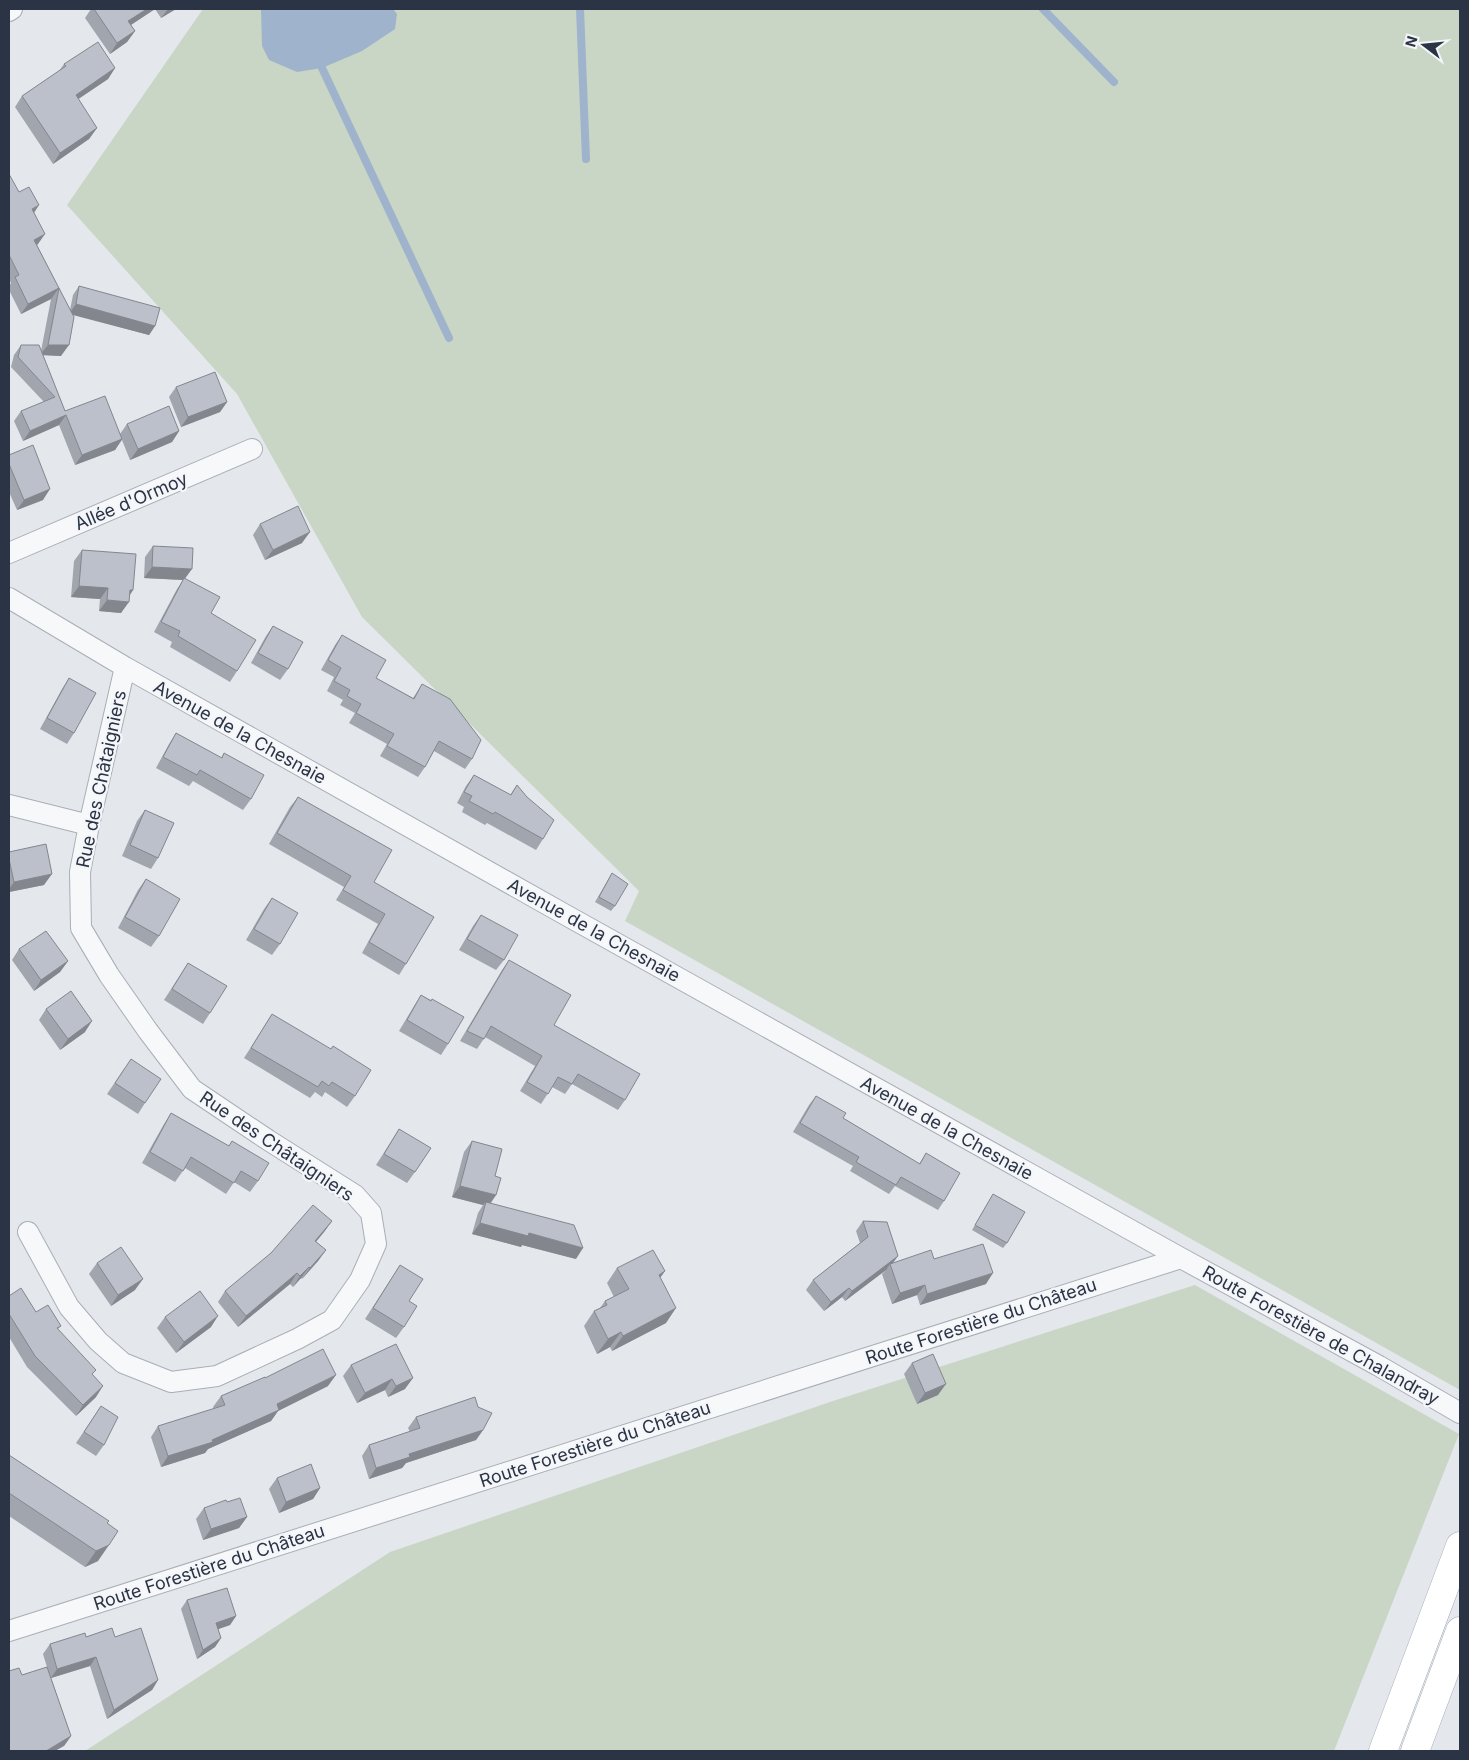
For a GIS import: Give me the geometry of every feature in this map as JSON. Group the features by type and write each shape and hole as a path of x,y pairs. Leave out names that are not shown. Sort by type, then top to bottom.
{"main road":[{"path":"1383,1751 1460,1546"},
{"path":"1415,1751 1460,1631"}],"street":[{"name":"Allée d'Ormoy","path":"9,553 252,449"},
{"name":"Avenue de la Chesnaie","path":"9,598 124,666 1181,1258"},
{"name":"Rue des Châtaigniers","path":"28,1232 68,1307 98,1341 123,1363 171,1382 217,1376 297,1340 332,1320 360,1280 376,1244 371,1213 355,1195 192,1089 109,975 80,928 80,872 124,666"},
{"path":"9,805 89,825"},
{"name":"Route Forestière de Chalandray","path":"1181,1258 1379,1366 1460,1413"},
{"name":"Route Forestière du Château","path":"9,1631 1181,1258"}],"green space":[{"path":"203,9 1460,9 1460,1390 625,921 639,891 362,617 237,394 67,205"},
{"path":"1195,1285 1459,1434 1334,1751 85,1751 390,1552 833,1401"}],"water":[{"path":"261,9 393,9 397,14 395,29 362,51 322,68 297,72 269,60 262,46"}],"building":[{"path":"94,9 147,9 128,21 135,31 117,43"},
{"path":"98,42 115,68 76,95 97,128 60,153 22,96 66,66 64,64"},
{"path":"9,174 19,192 29,187 39,205 32,209 45,234 34,240 59,288 28,304 15,277 19,275 9,255"},
{"path":"79,286 160,308 155,326 76,304"},
{"path":"59,288 74,317 69,345 48,345"},
{"path":"21,345 39,345 65,411 105,396 122,439 82,455 66,415 30,431 21,411 55,397 18,357"},
{"path":"215,372 227,402 188,417 176,387"},
{"path":"169,406 179,431 138,449 127,424"},
{"path":"33,445 50,489 24,500 9,464 9,455"},
{"path":"298,506 310,532 273,550 260,524"},
{"path":"153,546 193,548 192,569 152,567"},
{"path":"82,550 136,554 133,590 130,590 129,602 107,600 108,588 79,586"},
{"path":"184,578 220,597 211,613 256,640 237,671 178,636 180,631 161,622"},
{"path":"273,626 303,642 288,669 258,653"},
{"path":"342,635 386,660 376,678 414,699 422,684 450,699 481,740 472,759 439,741 425,767 387,746 394,734 356,713 361,704 347,696 350,690 334,681 341,668 328,660"},
{"path":"69,678 96,693 74,733 47,718"},
{"path":"176,733 222,758 224,753 264,775 251,799 200,770 197,775 163,757"},
{"path":"474,775 511,795 517,785 527,797 554,820 543,839 495,812 493,814 469,801 472,796 464,792"},
{"path":"298,797 392,850 374,882 434,917 406,964 369,942 385,914 343,890 351,876 277,833"},
{"path":"145,810 174,823 158,858 130,845"},
{"path":"46,844 52,874 14,882 9,852"},
{"path":"612,873 628,884 615,906 599,897"},
{"path":"146,879 180,899 159,936 125,917"},
{"path":"272,898 298,913 280,944 254,929"},
{"path":"481,915 518,935 504,960 467,939"},
{"path":"46,931 68,961 41,980 19,949"},
{"path":"509,960 571,995 554,1025 640,1074 625,1100 578,1074 572,1084 558,1077 548,1094 527,1082 542,1056 491,1026 484,1039 467,1031"},
{"path":"188,963 227,986 210,1013 172,989"},
{"path":"71,991 92,1021 68,1039 46,1009"},
{"path":"421,995 464,1017 448,1044 407,1020"},
{"path":"272,1014 331,1049 333,1046 371,1070 355,1096 332,1082 329,1086 322,1081 318,1087 251,1048"},
{"path":"131,1059 161,1079 145,1103 115,1083"},
{"path":"816,1096 846,1113 843,1118 920,1164 926,1153 960,1173 944,1201 901,1177 896,1185 856,1162 859,1157 800,1123"},
{"path":"171,1113 229,1146 232,1141 269,1163 258,1181 241,1171 234,1183 191,1157 183,1171 150,1152"},
{"path":"399,1129 431,1148 415,1172 384,1154"},
{"path":"472,1141 502,1149 495,1176 501,1178 496,1195 460,1186"},
{"path":"993,1194 1025,1212 1007,1243 975,1225"},
{"path":"486,1202 574,1225 583,1248 529,1233 528,1236 480,1223"},
{"path":"313,1205 332,1221 315,1241 326,1250 310,1268 300,1276 297,1273 246,1316 225,1291 271,1253"},
{"path":"863,1221 887,1222 898,1256 852,1291 849,1288 831,1302 813,1280 868,1237"},
{"path":"983,1244 993,1273 927,1294 925,1285 900,1293 890,1264 931,1250 934,1259"},
{"path":"121,1247 143,1279 118,1295 97,1263"},
{"path":"653,1250 665,1271 659,1275 676,1308 623,1336 621,1332 608,1339 594,1311 607,1305 605,1301 629,1289 617,1268"},
{"path":"400,1265 423,1279 409,1301 417,1306 404,1327 373,1308"},
{"path":"21,1288 36,1312 48,1305 61,1326 57,1328 96,1370 92,1374 103,1386 83,1405 35,1356 9,1314 9,1296"},
{"path":"200,1291 218,1316 184,1342 165,1317"},
{"path":"396,1344 413,1378 396,1386 392,1379 365,1393 351,1365"},
{"path":"323,1349 336,1375 277,1404 279,1410 212,1440 213,1442 168,1456 158,1426 225,1405 221,1396 265,1378"},
{"path":"933,1354 946,1384 925,1393 912,1363"},
{"path":"475,1397 478,1407 492,1413 483,1430 409,1454 410,1457 376,1468 369,1445 420,1428 416,1417"},
{"path":"101,1406 118,1417 104,1445 84,1432"},
{"path":"9,1455 109,1521 107,1523 118,1531 109,1545 96,1551 9,1493"},
{"path":"311,1464 320,1488 286,1502 277,1478"},
{"path":"240,1498 247,1517 211,1529 204,1508 226,1500 227,1502"},
{"path":"227,1588 236,1616 216,1623 221,1638 203,1650 187,1600"},
{"path":"112,1628 115,1637 141,1628 158,1680 114,1710 96,1657 57,1669 50,1644 85,1633 86,1637"},
{"path":"47,1667 71,1736 46,1751 9,1751 9,1671 19,1668 22,1675"}],"waterway":[{"path":"580,9 586,159"},
{"path":"1043,9 1114,82"},
{"path":"322,68 449,338"}]}
